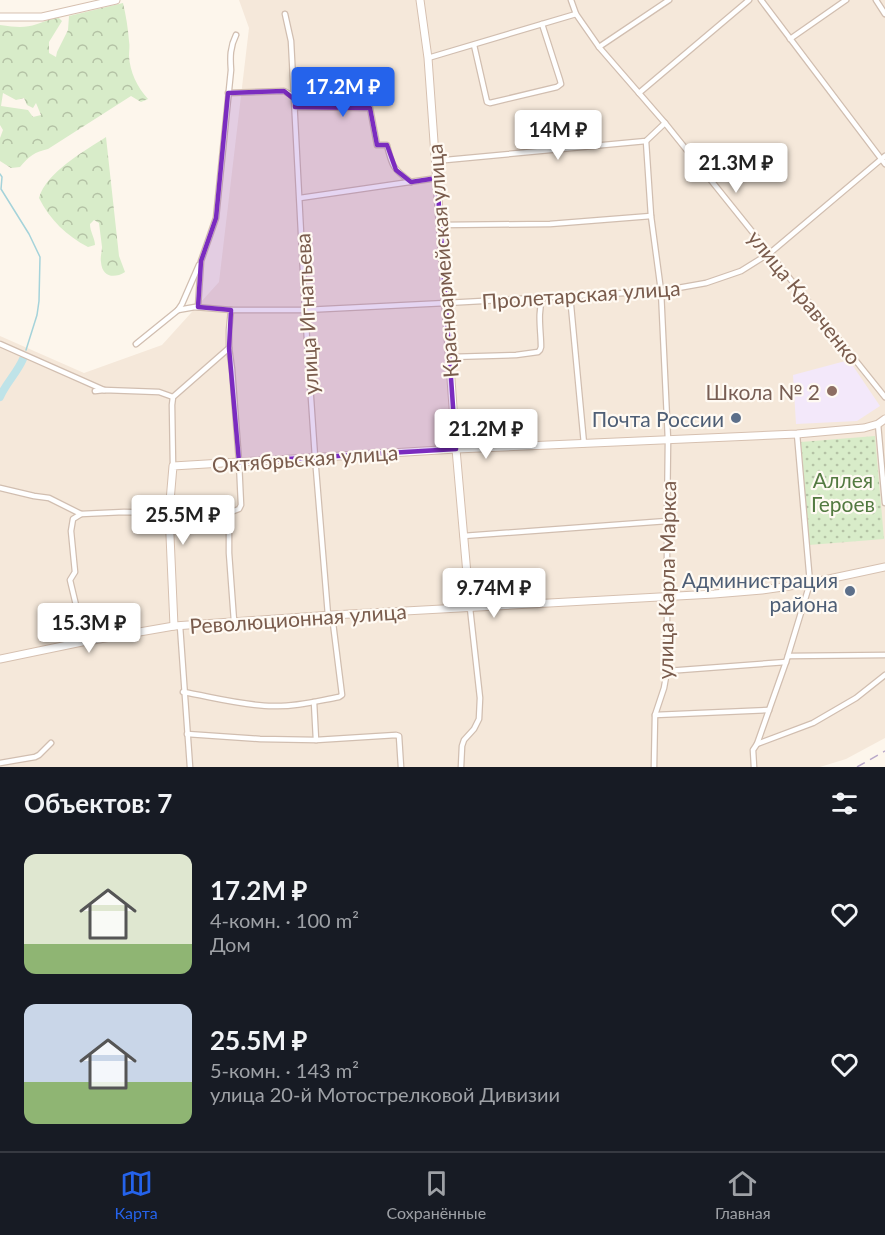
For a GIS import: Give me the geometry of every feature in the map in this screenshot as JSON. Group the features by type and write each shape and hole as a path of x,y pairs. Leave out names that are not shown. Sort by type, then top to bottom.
{"street":[{"path":"0,17 42,17 116,0"},
{"name":"Красноармейская улица","path":"420,0 428,58 463,536 480,699 479,719 462,746 461,767"},
{"name":"улица Кравченко","path":"571,0 576,14 599,47 665,123 885,397"},
{"path":"599,47 669,0"},
{"path":"639,93 749,0"},
{"path":"761,0 884,160"},
{"path":"790,39 846,0"},
{"path":"876,0 885,14"},
{"name":"улица Игнатьева","path":"285,14 291,41 295,100 315,457 330,615 342,695 314,702"},
{"path":"428,58 576,14"},
{"path":"474,45 487,102 557,87 561,84 542,24"},
{"path":"136,345 178,310 182,304 216,218 231,70 230,51 236,35"},
{"path":"228,93 284,92 295,100"},
{"path":"295,107 370,108 377,145 387,145 392,165 399,174 411,182"},
{"path":"435,161 646,141 665,123"},
{"name":"улица Карла Маркса","path":"646,141 651,216 661,291 668,440 667,671 655,714 654,767"},
{"name":"Пролетарская улица","path":"178,310 198,307 231,310 305,310 446,303 661,291 706,283 741,271 770,253 884,160"},
{"path":"300,198 437,178"},
{"path":"441,225 550,224 651,216"},
{"path":"198,307 202,257"},
{"path":"570,295 584,444"},
{"path":"450,357 538,352 541,347 539,316 543,297"},
{"path":"231,310 229,348 239,462 240,508 231,512 229,517 234,621"},
{"path":"0,344 104,390"},
{"path":"190,767 169,513 173,466 172,405 173,397 229,348"},
{"path":"94,391 159,392 173,397"},
{"path":"885,419 878,424 885,502"},
{"name":"Октябрьская улица","path":"173,466 456,449 797,434 864,428 878,424"},
{"path":"754,767 753,753 786,662 810,583 797,434"},
{"path":"0,488 49,498 81,514 169,513"},
{"path":"81,514 72,522 75,572 70,580 81,626 82,642"},
{"path":"463,536 667,521"},
{"name":"Революционная улица","path":"0,659 177,626 762,590 810,583 885,567"},
{"path":"788,656 885,655"},
{"path":"667,671 786,662"},
{"path":"757,744 813,723 856,698 885,675"},
{"path":"183,692 262,706 314,702 316,740"},
{"path":"655,714 769,710"},
{"path":"187,734 316,740 399,736 401,767"},
{"path":"0,763 35,757 51,743"}],"highlighted area":[{"path":"284,91 295,100 295,107 370,108 377,145 387,145 396,170 411,182 437,178 456,449 239,462 229,348 231,310 198,307 201,261 216,218 228,93"}],"shaded area":[{"path":"239,0 885,0 885,738 846,759 820,767 0,767 0,336 84,373 162,345 219,282 249,28"},
{"name":"Школа № 2","path":"849,360 880,406 857,421 796,424 793,375"}],"green space":[{"path":"123,3 131,68 137,84 148,99 141,102 131,96 48,149 32,155 20,167 11,168 0,161 0,138 3,130 0,125 0,25 29,26 57,16 62,21 49,42 49,53 56,57 68,30 69,16","holes":["3,93 16,100 24,98 27,105 33,108 36,103 41,115 33,117 28,110 1,106"]},
{"path":"106,137 119,256 125,272 117,276 106,274 102,267 99,223 94,220 90,224 95,245 88,247 60,227 39,198 49,179 77,156"},
{"name":"Аллея Героев","path":"875,436 884,539 809,545 801,442"}],"waterway":[{"path":"0,174 1,189 29,234 40,257 37,315 26,350"},
{"path":"0,397 23,359"}],"railway":[{"path":"857,767 885,751"}],"place":[{"name":"Школа № 2","path":"832,391"},
{"name":"Почта России","path":"736,418"},
{"name":"Администрация района","path":"850,591"}]}
